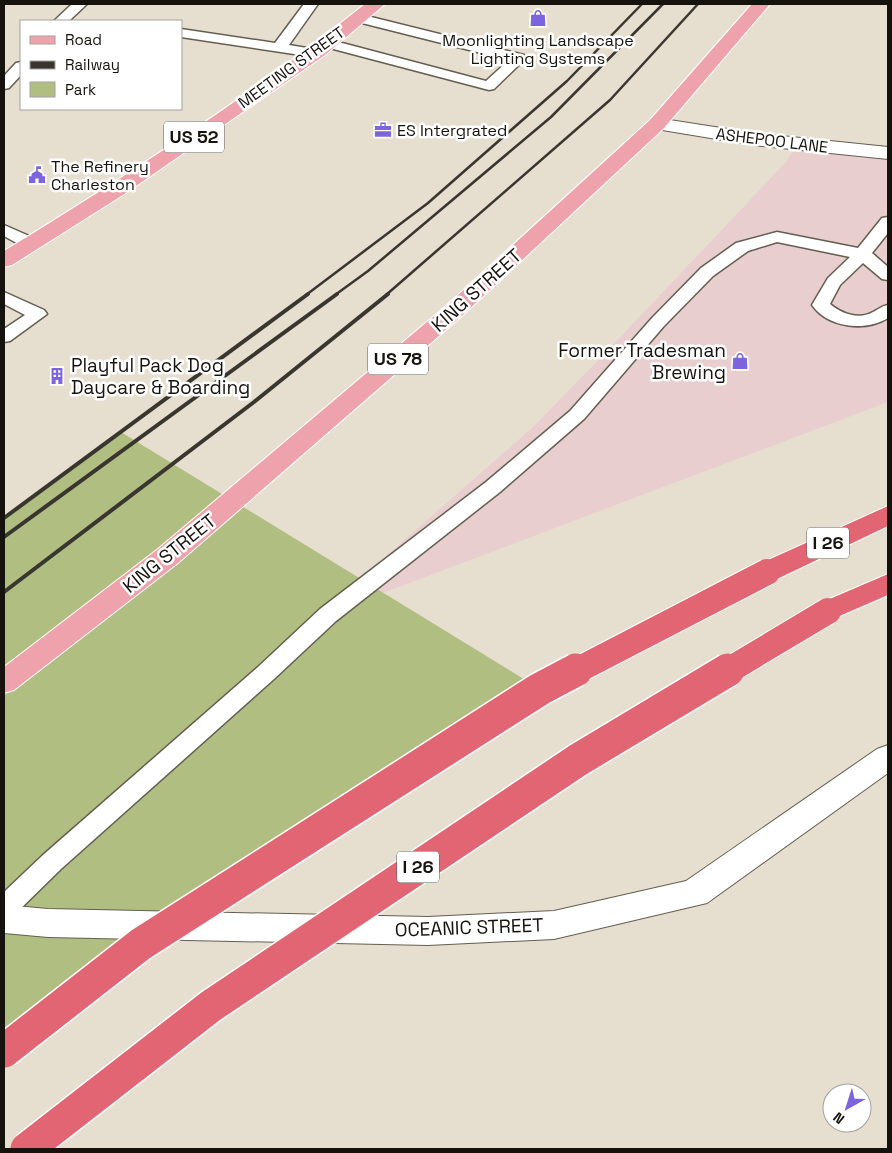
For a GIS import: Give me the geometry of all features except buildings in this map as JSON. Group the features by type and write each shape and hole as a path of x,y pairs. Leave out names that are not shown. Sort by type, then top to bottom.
{"highway":[{"name":"I 26","path":"4,1051 141,944 540,689 767,572 888,515"},
{"name":"I 26","path":"27,1149 211,1006 578,760 828,611 888,584"}],"main road":[{"name":"MEETING STREET","path":"4,260 119,189 321,48 376,4"},
{"name":"KING STREET","path":"4,682 168,556 455,310 656,124 761,4"}],"street":[{"name":"ASHEPOO LANE","path":"656,124 753,139 888,153"},
{"name":"OCEANIC STREET","path":"4,919 48,923 428,931 554,924 695,893 888,757"}],"lane":[{"path":"62,20 80,4"},
{"path":"279,48 311,4"},
{"path":"182,33 279,48 321,48 489,86 519,58 359,18"},
{"path":"4,85 20,67"},
{"path":"888,222 862,254 838,274 821,305 837,317 852,320 868,321 881,317 888,310"},
{"path":"4,230 30,243"},
{"path":"4,908 52,862 266,673 328,615 493,487 577,415 658,322 707,272 742,247 777,237 862,254 888,275"},
{"path":"4,298 38,314 4,337"}],"shaded area":[{"path":"798,144 888,153 888,402 383,593 360,579 533,427 785,163"}],"green space":[{"path":"121,432 540,689 4,1051 4,518"}],"railway":[{"path":"306,295 428,203 567,81 642,4"},
{"path":"335,295 368,271 551,117 663,4"},
{"path":"386,295 610,100 698,4"},
{"path":"4,518 308,294"},
{"path":"4,537 337,294"},
{"path":"4,592 254,402 388,294"}],"place":[{"name":"Moonlighting Landscape Lighting Systems","path":"538,18"},
{"name":"ES Intergrated","path":"383,130"},
{"name":"The Refinery Charleston","path":"37,175"},
{"name":"Former Tradesman Brewing","path":"740,361"},
{"name":"Playful Pack Dog Daycare & Boarding","path":"57,376"}]}
